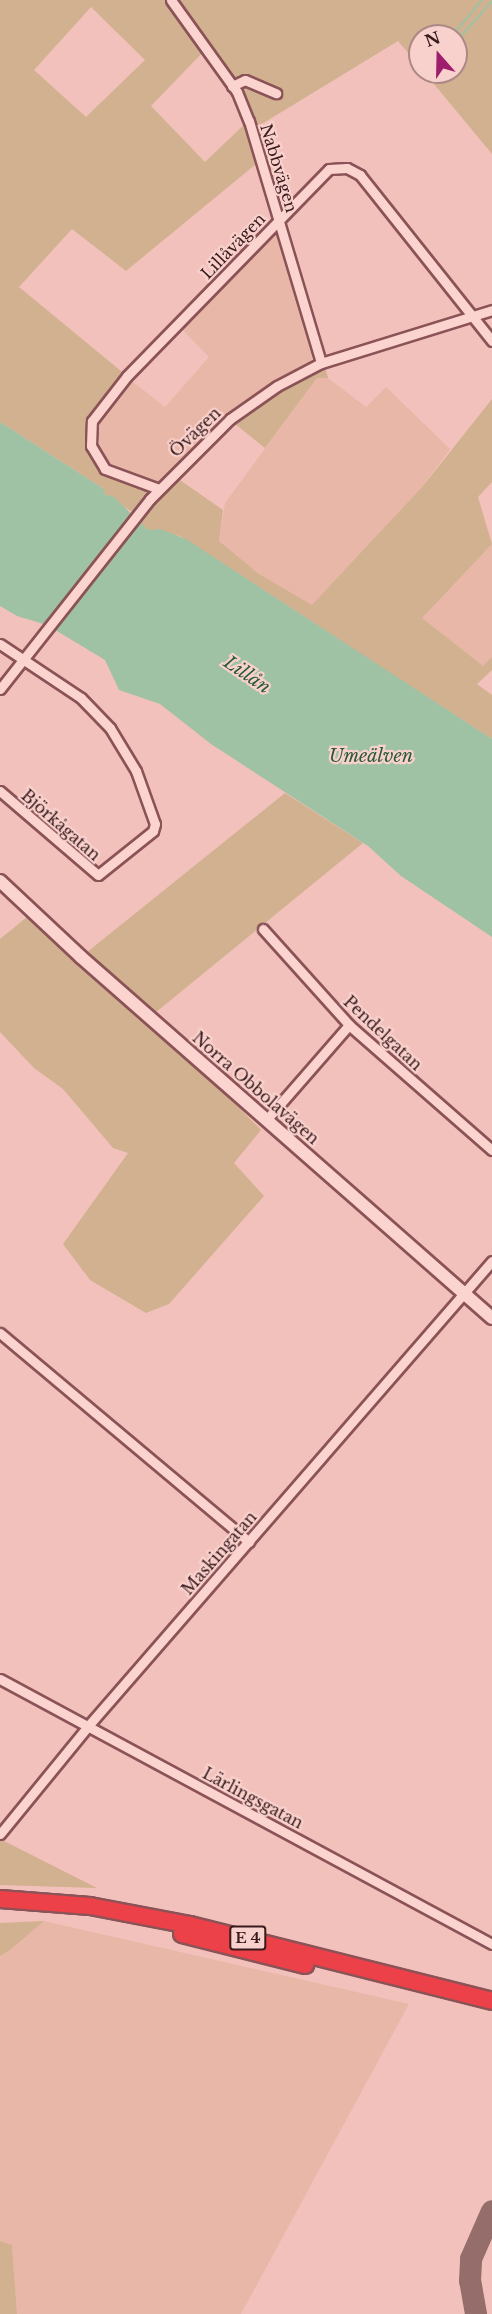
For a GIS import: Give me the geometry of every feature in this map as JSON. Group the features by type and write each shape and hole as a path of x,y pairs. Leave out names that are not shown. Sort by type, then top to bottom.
{"highway":[{"name":"E 4","path":"0,1899 90,1906 190,1925 492,2001"},
{"name":"E 4","path":"0,1911 72,1915 154,1928 492,2011"}],"street":[{"name":"Nabbvägen","path":"171,0 232,86 249,121 321,363"},
{"path":"232,86 245,80 276,93"},
{"name":"Lillåvägen","path":"159,489 105,469 91,446 92,421 127,376 330,169 347,168 360,175 471,316 484,327 492,341"},
{"name":"Övägen","path":"0,688 150,499 230,419 277,386 321,363 492,310"},
{"path":"0,644 24,660"},
{"name":"Björkågatan","path":"0,791 98,875 153,831 155,824 136,771 110,728 81,698 24,660"},
{"name":"Norra Obbolavägen","path":"0,881 492,1318"},
{"name":"Pendelgatan","path":"262,929 349,1025 492,1150"},
{"path":"267,1119 349,1025"},
{"name":"Maskingatan","path":"0,1834 88,1726 492,1261"},
{"path":"0,1333 249,1542"},
{"name":"Lärlingsgatan","path":"0,1679 492,1944"}],"shaded area":[{"path":"0,0 492,0 492,154 434,84 468,84 468,24 408,24 408,53 398,41 252,130 262,159 126,271 72,229 19,287 127,376 108,400 91,433 105,469 159,489 134,513 104,494 104,489 0,422","holes":["91,7 145,60 86,117 34,70","206,49 237,92 249,120 205,162 151,106"]},
{"path":"273,232 280,235 314,352 310,364 243,402 157,484 107,467 95,446 95,424 110,402 128,378 165,407 209,357 178,325"},
{"path":"325,366 328,378 317,378 265,448 234,423 280,390"},
{"path":"317,378 328,378 366,407 386,387 450,449 423,486 312,606 259,574 219,541 225,503"},
{"path":"492,399 492,482 478,497 492,544 422,618 483,666 492,657 492,670 477,684 492,695 492,739 180,536 148,530 141,524 140,519 177,478 223,510 219,541 259,574 312,605 423,486"},
{"path":"492,544 492,657 483,667 421,618"},
{"path":"285,793 363,843 150,1017 261,1130 234,1163 264,1196 169,1304 146,1313 90,1280 63,1244 128,1153 113,1148 63,1089 34,1068 0,1032 0,939 27,917 76,961"},
{"path":"0,1839 97,1888 0,1885"},
{"path":"44,1921 409,2004 241,2314 17,2314 12,2245 0,2241 0,1956"},
{"path":"44,1921 10,1950 0,1956 0,1923"},
{"path":"0,2241 12,2245 17,2314 0,2314"}],"water":[{"name":"Umeälven","path":"0,422 104,489 104,494 114,497 148,530 160,529 186,539 492,739 492,937 401,876 368,846 211,744 160,704 119,690 105,660 47,625 17,616 0,606"}],"waterway":[{"path":"462,24 482,0"},
{"path":"468,28 492,1"}],"taxiway":[{"path":"476,2314 470,2281 471,2259 492,2211"}],"water label":[{"name":"Lillån","path":"247,675"}]}
